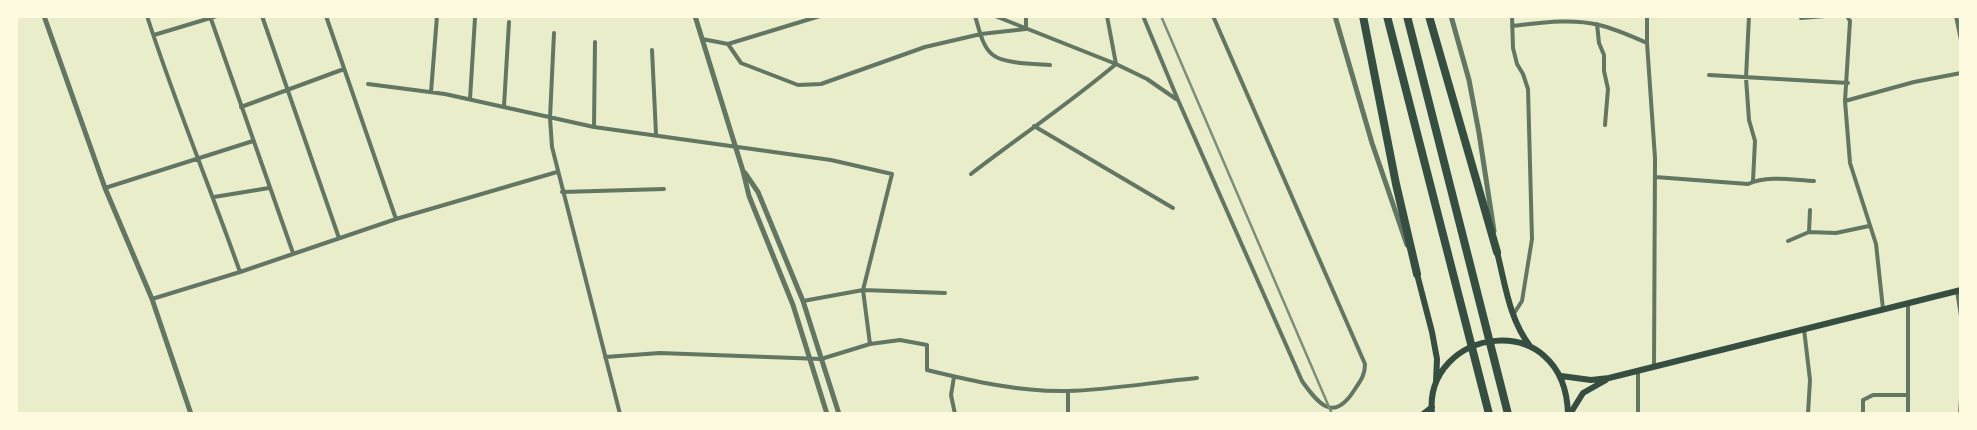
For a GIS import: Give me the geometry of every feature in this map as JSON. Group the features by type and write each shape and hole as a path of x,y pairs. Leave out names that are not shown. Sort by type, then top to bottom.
{"highway":[{"path":"1363,16 1396,184 1417,274"},
{"path":"1387,16 1489,414"},
{"path":"1407,16 1508,414"},
{"path":"1428,16 1497,252"}],"main road":[{"path":"1497,252 1513,314 1522,336 1532,349"},
{"path":"1417,274 1437,359 1436,386 1432,410 1424,414"},
{"path":"1560,376 1591,380 1610,378 1959,290"},
{"path":"1436,386 1445,367 1461,352 1481,343 1502,340 1524,344 1543,354 1560,376 1567,396 1569,414"},
{"path":"1569,414 1583,393 1610,378"}],"street":[{"path":"44,16 104,188 152,299 191,414"},
{"path":"147,16 240,272"},
{"path":"154,35 217,16"},
{"path":"262,16 338,238"},
{"path":"326,16 396,219"},
{"path":"431,92 437,16"},
{"path":"695,16 743,170 749,196 793,305 827,414"},
{"path":"702,40 728,44 820,16"},
{"path":"974,16 980,34 993,55 1007,61 1050,65"},
{"path":"995,16 1116,64 1147,79 1178,100"},
{"path":"1026,16 1026,29"},
{"path":"1107,16 1116,64"},
{"path":"1143,16 1302,381 1316,400 1329,408 1338,407 1348,401 1365,374 1365,364 1213,16"},
{"path":"1335,16 1372,143 1417,274"},
{"path":"1450,16 1469,80 1497,252"},
{"path":"1512,16 1513,48 1517,64 1524,74 1528,89 1532,239 1522,301 1513,314"},
{"path":"1647,16 1646,43 1655,177 1654,366"},
{"path":"1749,16 1746,78 1749,120 1755,140 1753,181"},
{"path":"1802,18 1825,16"},
{"path":"1847,16 1850,20 1848,83 1845,101 1850,163 1876,244 1883,309"},
{"path":"1956,16 1961,40"},
{"path":"470,99 475,18"},
{"path":"210,19 293,253"},
{"path":"1512,26 1559,21 1597,24 1646,43"},
{"path":"504,106 509,22"},
{"path":"1597,24 1599,43 1604,55 1604,71 1608,89 1605,125"},
{"path":"728,44 742,63 798,85 821,84 925,47 980,34 1026,29"},
{"path":"554,33 550,118 552,147 620,414"},
{"path":"594,127 595,42"},
{"path":"652,50 656,134"},
{"path":"971,174 1081,93 1116,64"},
{"path":"241,108 344,70"},
{"path":"1845,101 1914,82 1961,73"},
{"path":"1709,75 1848,83"},
{"path":"368,84 470,99 594,127 656,134 831,160 892,174 863,290 870,344"},
{"path":"1034,126 1173,208"},
{"path":"104,188 253,141"},
{"path":"743,170 758,192 803,301 839,414"},
{"path":"152,299 240,272 396,219 557,172"},
{"path":"1655,177 1748,184 1768,178 1814,180"},
{"path":"214,197 270,188"},
{"path":"562,192 664,189"},
{"path":"1809,232 1810,210"},
{"path":"1788,241 1809,232 1836,233 1869,226"},
{"path":"803,301 863,290 945,293"},
{"path":"1959,290 1961,316"},
{"path":"1908,303 1908,414"},
{"path":"1804,329 1810,380 1808,414"},
{"path":"605,357 660,353 810,360 821,359 870,344 900,340 927,345 927,370 954,377 1027,389 1068,391 1197,378"},
{"path":"1638,370 1638,414"},
{"path":"954,377 951,395 955,414"},
{"path":"1068,391 1068,414"},
{"path":"1863,414 1863,400 1873,396 1907,395"},
{"path":"1960,414 1961,399"}],"railway":[{"path":"1161,16 1332,414"}]}
